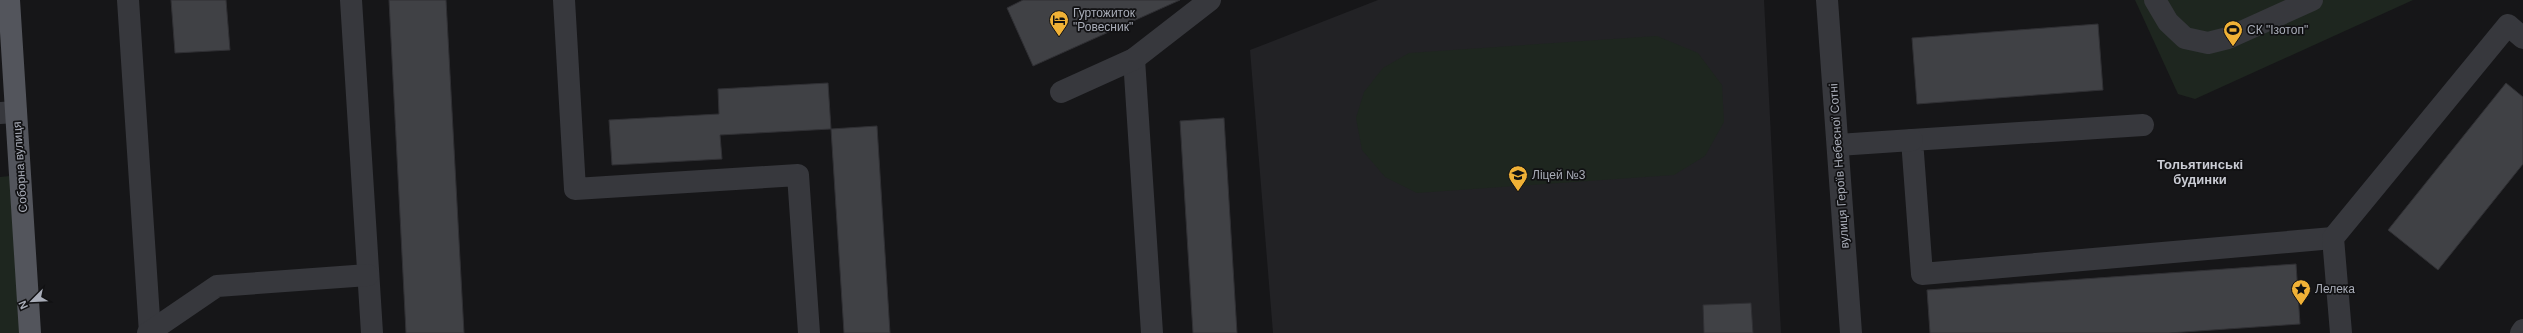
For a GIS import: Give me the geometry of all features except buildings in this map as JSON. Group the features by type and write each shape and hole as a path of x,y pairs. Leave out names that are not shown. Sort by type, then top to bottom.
{"main road":[{"name":"Соборна вулиця","path":"9,0 8,112 30,333"}],"street":[{"path":"128,0 149,333"},
{"path":"351,0 372,333"},
{"path":"564,0 574,189 798,175 809,333"},
{"path":"1061,92 1134,59 1210,0"},
{"name":"вулиця Героїв Небесної Сотні","path":"1827,0 1851,333"},
{"path":"2155,0 2168,22 2185,38 2208,43 2228,38 2312,0"},
{"path":"2341,333 2333,238 2508,25 2523,38"},
{"path":"1134,59 1152,333"},
{"path":"1838,145 2143,124"},
{"path":"1912,140 1922,274 2333,238"},
{"path":"149,333 217,286 368,275"}],"shaded area":[{"name":"Ліцей №3","path":"1378,0 1764,0 1781,333 1273,333 1250,50"},
{"name":"СК \"Ізотоп\"","path":"2135,0 2413,0 2195,99 2178,94"},
{"path":"1657,36 1698,53 1722,85 1724,122 1705,156 1674,175 1417,193 1385,177 1362,150 1356,118 1364,92 1383,68 1409,53"},
{"path":"20,175 30,333 0,333 0,177"}],"place":[{"name":"Гуртожиток \"Ровесник\"","path":"1059,37"},
{"name":"СК \"Ізотоп\"","path":"2233,47"},
{"name":"Ліцей №3","path":"1518,192"},
{"name":"Лелека","path":"2301,306"}],"district":[{"name":"Тольятинські будинки","path":"2200,172"}]}
